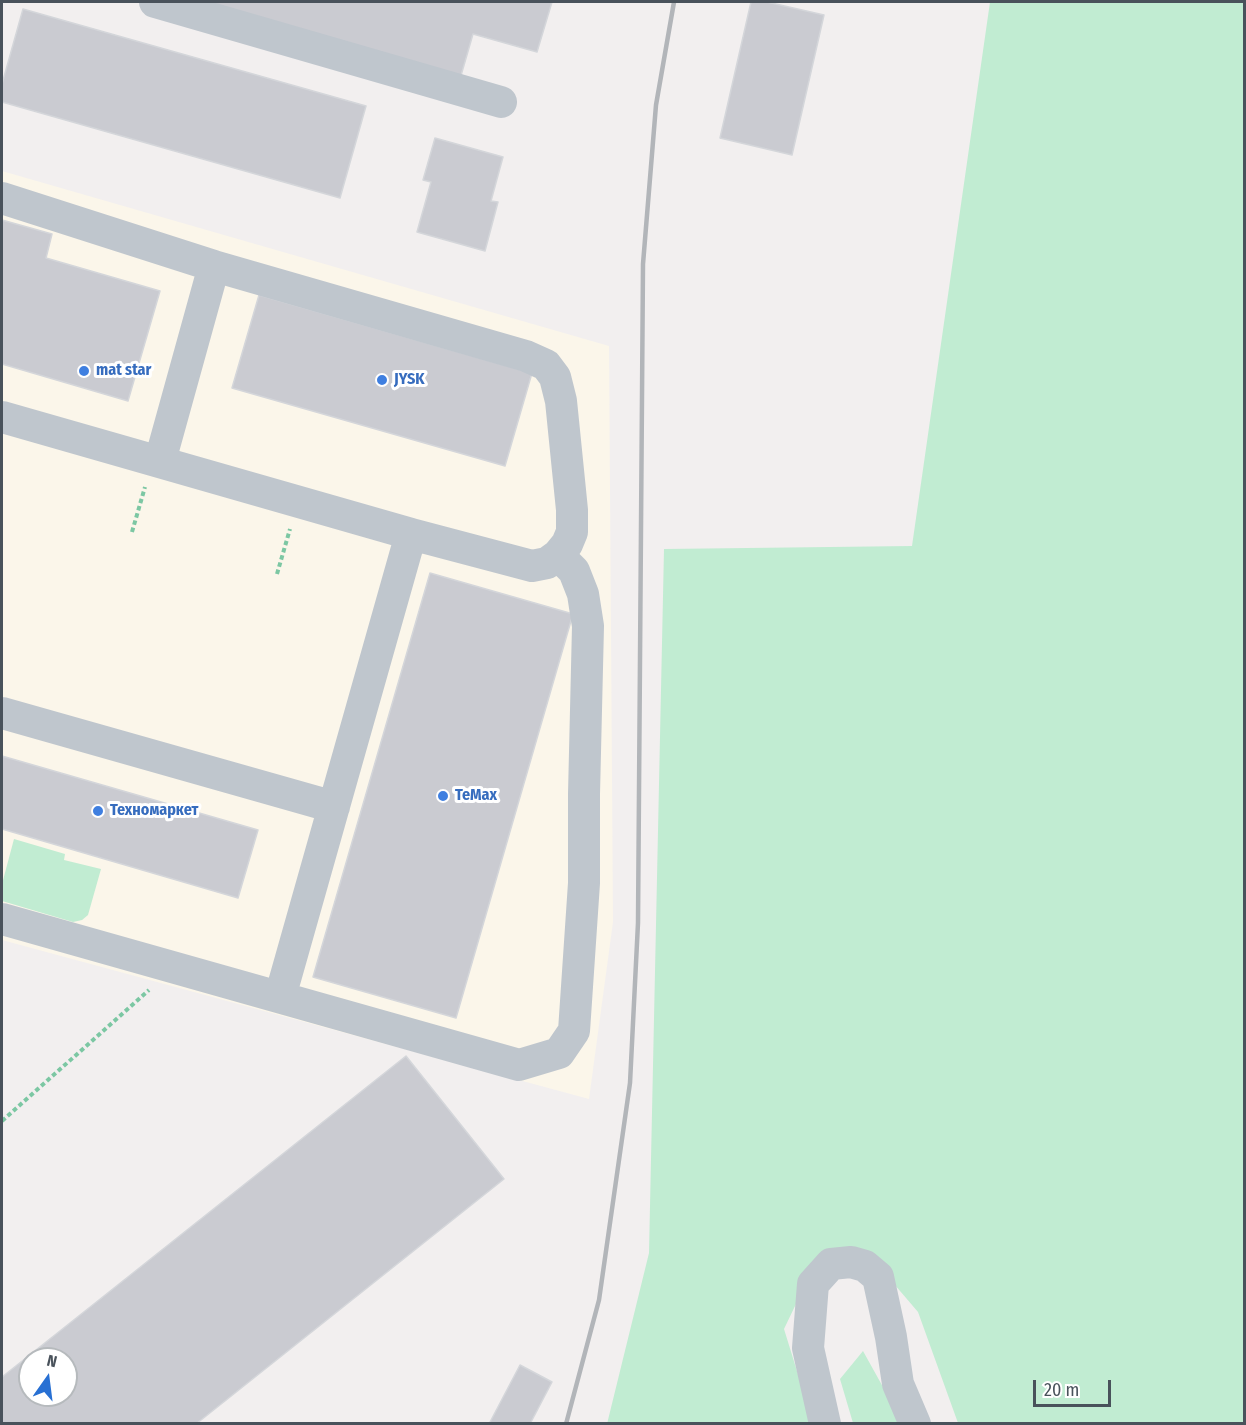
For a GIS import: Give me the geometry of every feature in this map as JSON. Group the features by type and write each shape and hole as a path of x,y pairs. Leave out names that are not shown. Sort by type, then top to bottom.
{"street":[{"path":"155,2 501,102"},
{"path":"2,198 214,266 526,356 546,365 555,377 561,401 572,510 572,532 567,544 558,555 547,563 532,566 2,419"},
{"path":"156,460 214,266"},
{"path":"280,997 411,534"},
{"path":"2,919 519,1065 559,1053 574,1031 584,883 588,626 583,594 574,571 558,555"},
{"path":"2,712 334,807"},
{"path":"825,1424 808,1348 813,1284 831,1264 851,1262 865,1266 878,1278 891,1336 898,1384 915,1424"}],"path":[{"path":"132,532 156,460"},
{"path":"277,574 298,501"},
{"path":"2,1121 175,968"}],"shaded area":[{"path":"2,171 609,346 613,922 589,1099 2,940"}],"green space":[{"path":"990,2 1244,2 1244,1423 958,1423 918,1312 865,1250 818,1258 784,1329 813,1423 607,1424 649,1253 664,549 912,546"},
{"path":"14,839 65,854 64,860 101,869 88,915 82,920 73,922 2,901 2,884"},
{"path":"863,1351 903,1423 853,1423 840,1379"}],"building":[{"path":"194,2 552,2 537,52 473,34 460,79"},
{"path":"751,2 767,2 824,15 792,155 720,138"},
{"path":"23,9 366,106 340,198 2,102 2,84"},
{"path":"435,138 503,157 491,201 498,202 485,251 417,232 431,182 423,180"},
{"path":"2,220 52,234 46,258 160,291 128,401 2,364"},
{"name":"JYSK","path":"259,295 532,373 505,466 232,388"},
{"name":"ТеМах","path":"430,573 573,614 456,1018 313,977"},
{"name":"Техномаркет","path":"2,756 258,830 238,898 2,829"},
{"path":"406,1056 504,1179 196,1424 2,1424 2,1377 18,1364 18,1407 78,1407 78,1347 40,1347"},
{"path":"520,1365 552,1382 530,1424 489,1424"}],"railway":[{"path":"566,1424 599,1300 630,1083 638,923 643,264 656,105 674,2"}],"place":[{"name":"mat star","path":"84,371"},
{"name":"JYSK","path":"382,380"},
{"name":"ТеМах","path":"443,796"},
{"name":"Техномаркет","path":"98,811"}]}
